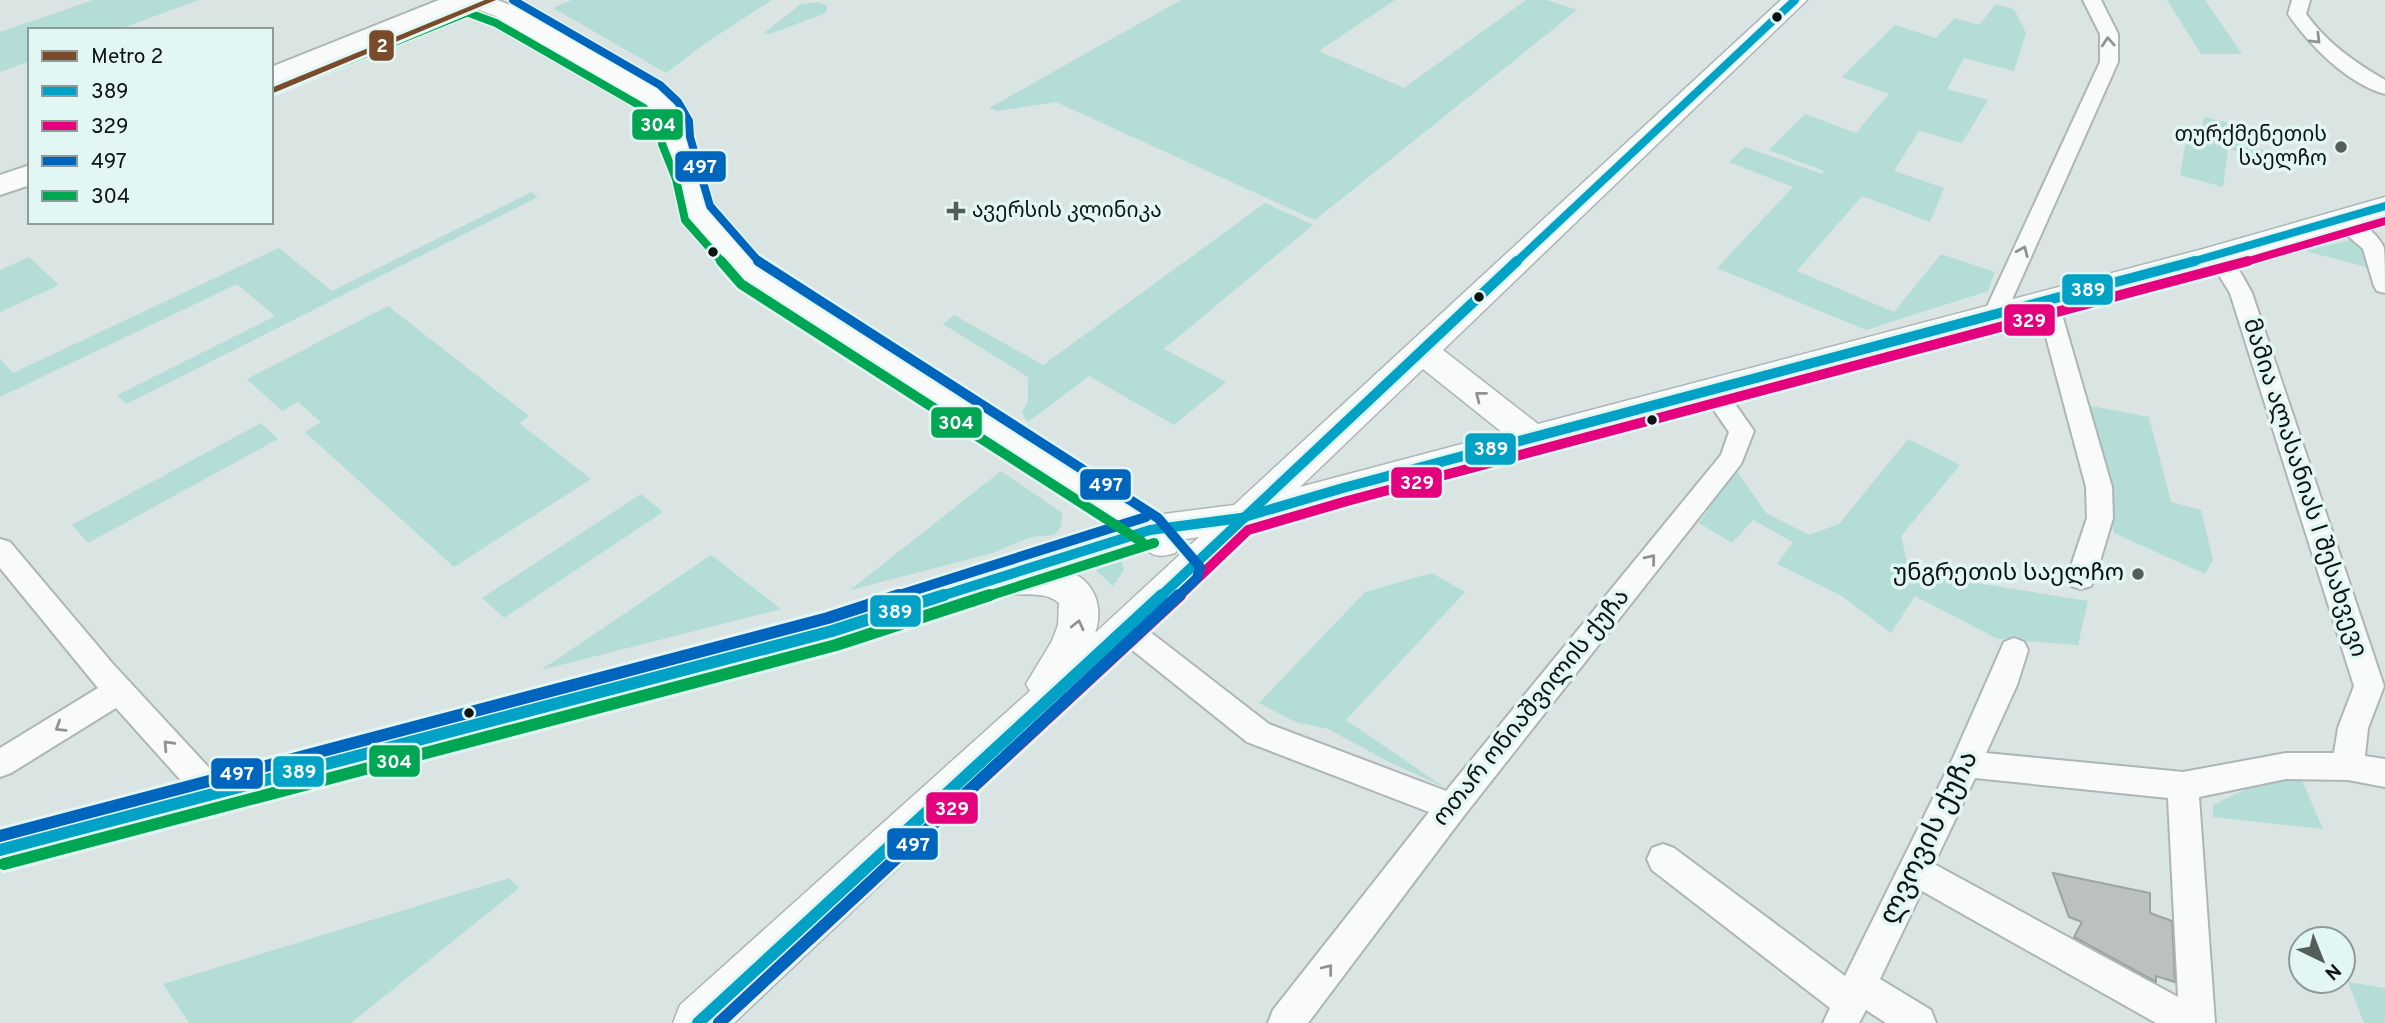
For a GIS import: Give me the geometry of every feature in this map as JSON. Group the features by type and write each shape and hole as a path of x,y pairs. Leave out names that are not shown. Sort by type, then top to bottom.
{"main road":[{"path":"273,76 461,0"},
{"path":"474,0 514,17 653,96 676,126 676,140 689,175 696,213 751,275 1150,530 1186,569"},
{"path":"698,1023 1126,629 1186,569 1795,0"},
{"path":"0,186 28,175"},
{"path":"0,850 832,631 1150,530 1241,518 2214,256 2385,206"},
{"path":"1421,350 1533,438"},
{"path":"993,582 1034,578 1048,580 1076,595 1082,617 1068,653 1019,725"}],"street":[{"path":"1995,313 2109,62 2109,34 2092,0"},
{"path":"2301,0 2297,14 2313,38 2353,69 2385,88"},
{"path":"2341,220 2364,235 2380,257 2385,286"},
{"name":"მამია ალასანიას I შესახვევი","path":"2214,256 2226,268 2241,293 2369,686 2353,728 2348,767"},
{"path":"2040,302 2052,318 2099,487 2099,518 2081,578"},
{"name":"ოთარ ონიაშვილის ქუჩა","path":"1286,1023 1452,807 1732,458 1742,431 1712,390"},
{"path":"0,549 118,691 214,795"},
{"path":"1126,629 1258,733 1452,807"},
{"name":"ლვოვის ქუჩა","path":"1850,1003 1966,764 2002,685 2014,650"},
{"path":"0,764 118,691"},
{"path":"1966,764 2183,786 2286,766 2348,767 2385,773"},
{"path":"2183,786 2197,1023"},
{"path":"1663,859 1850,1003 1918,1023"},
{"path":"1915,870 2191,1023"}],"shaded area":[{"path":"93,0 199,0 122,28 28,28 28,62 0,72 0,32"},
{"path":"572,0 772,0 707,42 666,73 553,8"},
{"path":"1181,0 1395,0 1319,51 1404,88 1526,0 1547,0 1577,10 1315,220 1056,102 997,111 989,108"},
{"path":"2167,0 2205,0 2242,54 2201,54"},
{"path":"818,2 827,6 823,14 770,34 764,33 801,4"},
{"path":"1996,4 2014,9 2026,33 2014,71 1964,58 1947,89 1988,100 1962,143 1919,131 1894,171 1944,188 1930,222 1862,196 1797,271 1894,312 1941,254 1995,272 1988,291 1866,330 1717,268 1793,187 1729,162 1745,147 1822,174 1824,171 1769,150 1805,114 1856,133 1889,94 1842,77 1895,25 1935,38 1955,18 1979,25"},
{"path":"2204,117 2242,126 2240,144 2270,152 2269,159 2228,149 2223,187 2180,175 2186,141 2200,142"},
{"path":"531,192 538,197 126,404 117,395 275,316 237,284 0,397 0,359 13,373 279,248 332,291"},
{"path":"1265,203 1313,225 1164,349 1226,382 1174,425 1089,376 1028,422 1022,413 1028,401 1028,377 943,324 954,315 1043,365"},
{"path":"2351,240 2367,250 2374,269 2305,251"},
{"path":"29,257 59,285 0,312 0,270"},
{"path":"388,306 529,416 519,423 591,479 454,567 305,432 321,422 298,402 282,411 247,379"},
{"path":"2086,405 2149,417 2171,502 2201,510 2213,560 2205,574 2114,533"},
{"path":"261,423 278,439 88,543 72,525"},
{"path":"1908,439 1960,465 1901,536 1909,572 2088,601 2078,645 1998,639 1915,596 1891,633 1842,596 1777,564 1793,542 1753,520 1732,543 1699,523 1736,470 1766,513 1809,535 1839,524"},
{"path":"1001,471 1062,513 1061,527 1054,535 1031,537 993,553 850,590"},
{"path":"641,494 663,512 504,618 482,598"},
{"path":"711,555 781,609 541,670"},
{"path":"1119,555 1124,570 1113,586 1089,564"},
{"path":"1432,573 1465,592 1346,720 1444,787 1391,763 1328,729 1295,722 1259,703 1365,592"},
{"path":"2300,776 2323,829 2213,817 2213,805 2236,794 2265,783"},
{"path":"509,878 519,888 351,1023 189,1023 163,984"},
{"path":"2357,983 2385,988 2385,1023 2364,1023 2353,995 2357,995"}],"building":[{"path":"2053,873 2150,893 2150,913 2172,921 2175,982 2156,976 2156,982 2074,937 2082,922 2069,917"}],"metro line":[{"name":"2","path":"273,90 492,0"}],"transit line":[{"name":"497","path":"513,0 660,85 678,102 689,121 690,137 710,206 760,263 1158,518 1200,567 1197,578 1135,639 719,1023"},
{"name":"389","path":"698,1023 1126,629 1795,0"},
{"name":"304","path":"276,90 466,13"},
{"name":"304","path":"469,13 496,23 644,108 662,130 662,144 676,179 685,220 741,284 1142,542"},
{"name":"389","path":"0,850 832,631 1150,530 1241,518 1343,488 2214,256 2385,206"},
{"name":"329","path":"719,1023 1135,639 1248,530 1347,501 2218,270 2385,221"},
{"name":"497","path":"0,836 828,618 1146,517"},
{"name":"304","path":"4,864 836,645 1154,543"}],"place":[{"name":"თურქმენეთის საელჩო","path":"2341,147"},
{"name":"ავერსის კლინიკა","path":"956,211"},
{"name":"უნგრეთის საელჩო","path":"2138,574"}]}
